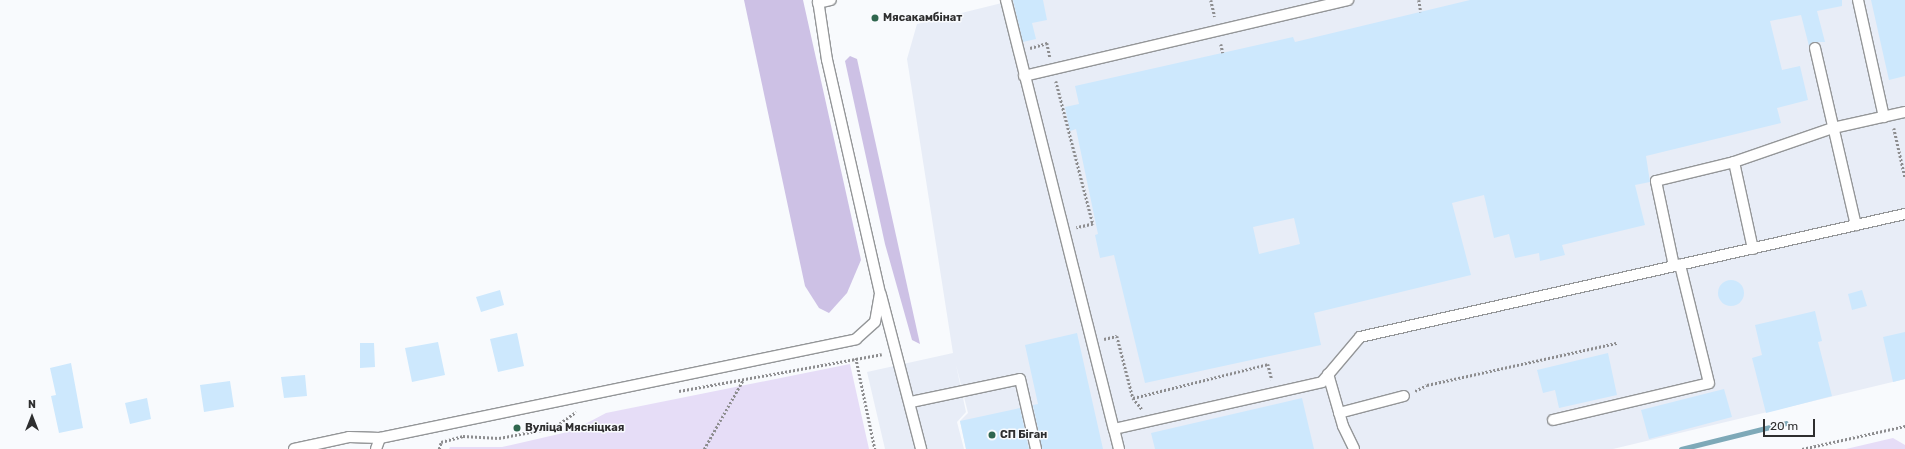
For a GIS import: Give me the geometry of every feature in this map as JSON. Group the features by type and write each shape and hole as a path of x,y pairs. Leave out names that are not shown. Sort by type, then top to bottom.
{"lane":[{"path":"831,0 818,1 827,60 880,294 911,402 921,449"},
{"path":"1006,0 1119,449"},
{"path":"1024,76 1348,0"},
{"path":"1858,0 1887,116"},
{"path":"1815,48 1856,225"},
{"path":"1553,420 1709,383 1677,266 1656,181 1734,162 1833,128 1905,112"},
{"path":"1734,162 1753,249"},
{"path":"1114,429 1322,382 1360,338 1905,214"},
{"path":"294,449 349,437 380,438 856,339 875,322 880,294"},
{"path":"1328,374 1339,413 1354,449"},
{"path":"911,402 1020,379 1036,449"},
{"path":"1339,413 1404,396"},
{"path":"376,449 380,438"}],"path":[{"path":"1419,0 1421,12"},
{"path":"1018,51 1047,43 1093,224 1064,232"},
{"path":"1887,116 1905,177"},
{"path":"1092,342 1117,336 1133,398 1151,421"},
{"path":"1404,396 1427,385 1617,343"},
{"path":"676,392 856,358 897,352"},
{"path":"856,358 875,449"},
{"path":"1133,398 1268,364 1275,392"},
{"path":"704,449 744,379"},
{"path":"439,449 441,442 463,436 499,438 553,428 578,410"},
{"path":"1802,449 1905,426"}],"shaded area":[{"path":"744,0 803,0 861,260 847,293 829,313 819,308 805,286"},
{"path":"1014,0 1905,0 1905,379 1613,449 966,449 960,421 968,413 956,365 966,412 957,422 964,449 885,449 867,372 953,353 907,59 917,24"},
{"path":"850,56 857,59 920,344 912,340 885,244 845,61"},
{"path":"850,364 869,449 449,449 450,447 502,447 572,431 606,413"},
{"path":"1893,438 1905,445 1905,449 1846,449"}],"building":[{"path":"1013,0 1043,0 1047,20 1032,23 1036,39 1023,42"},
{"path":"1470,0 1842,0 1842,6 1817,11 1825,42 1813,42 1809,46 1801,15 1770,21 1782,70 1800,66 1808,100 1777,108 1781,123 1646,156 1650,182 1635,185 1645,225 1562,245 1565,255 1540,261 1539,253 1515,258 1509,234 1494,238 1484,195 1452,203 1471,275 1314,313 1321,345 1145,383 1114,255 1100,258 1095,235 1098,234 1076,129 1070,131 1065,107 1079,104 1075,86 1293,37 1295,42","holes":["1294,218 1300,244 1259,254 1253,227"]},
{"path":"1871,0 1905,0 1905,76 1889,80"},
{"path":"1731,280 1740,284 1744,293 1740,302 1731,306 1722,302 1718,293 1722,284"},
{"path":"500,290 504,305 481,312 476,297"},
{"path":"1862,290 1867,306 1852,310 1848,294"},
{"path":"1815,311 1822,341 1818,342 1832,396 1766,413 1752,358 1762,355 1755,325"},
{"path":"1905,332 1905,379 1893,382 1883,337"},
{"path":"517,333 524,366 498,372 490,339"},
{"path":"1077,333 1103,449 1042,449 1033,405 1038,404 1025,345"},
{"path":"438,342 445,375 412,382 405,348"},
{"path":"360,343 374,343 375,367 360,368"},
{"path":"1608,353 1617,395 1559,408 1555,390 1543,393 1537,370"},
{"path":"71,363 83,428 59,433 51,396 56,395 50,368"},
{"path":"305,375 307,396 284,398 281,377"},
{"path":"230,381 234,407 204,412 200,385"},
{"path":"1724,389 1732,417 1649,439 1641,410"},
{"path":"147,398 151,419 130,424 125,403"},
{"path":"1302,398 1314,449 1155,449 1151,433"},
{"name":"СП Біган","path":"1020,408 1029,449 966,449 960,421"}],"waterway":[{"path":"1681,449 1786,423"}],"place":[{"name":"Мясакамбінат","path":"875,18"},
{"name":"Вуліца Мясніцкая","path":"517,428"},
{"name":"СП Біган","path":"992,435"}]}
